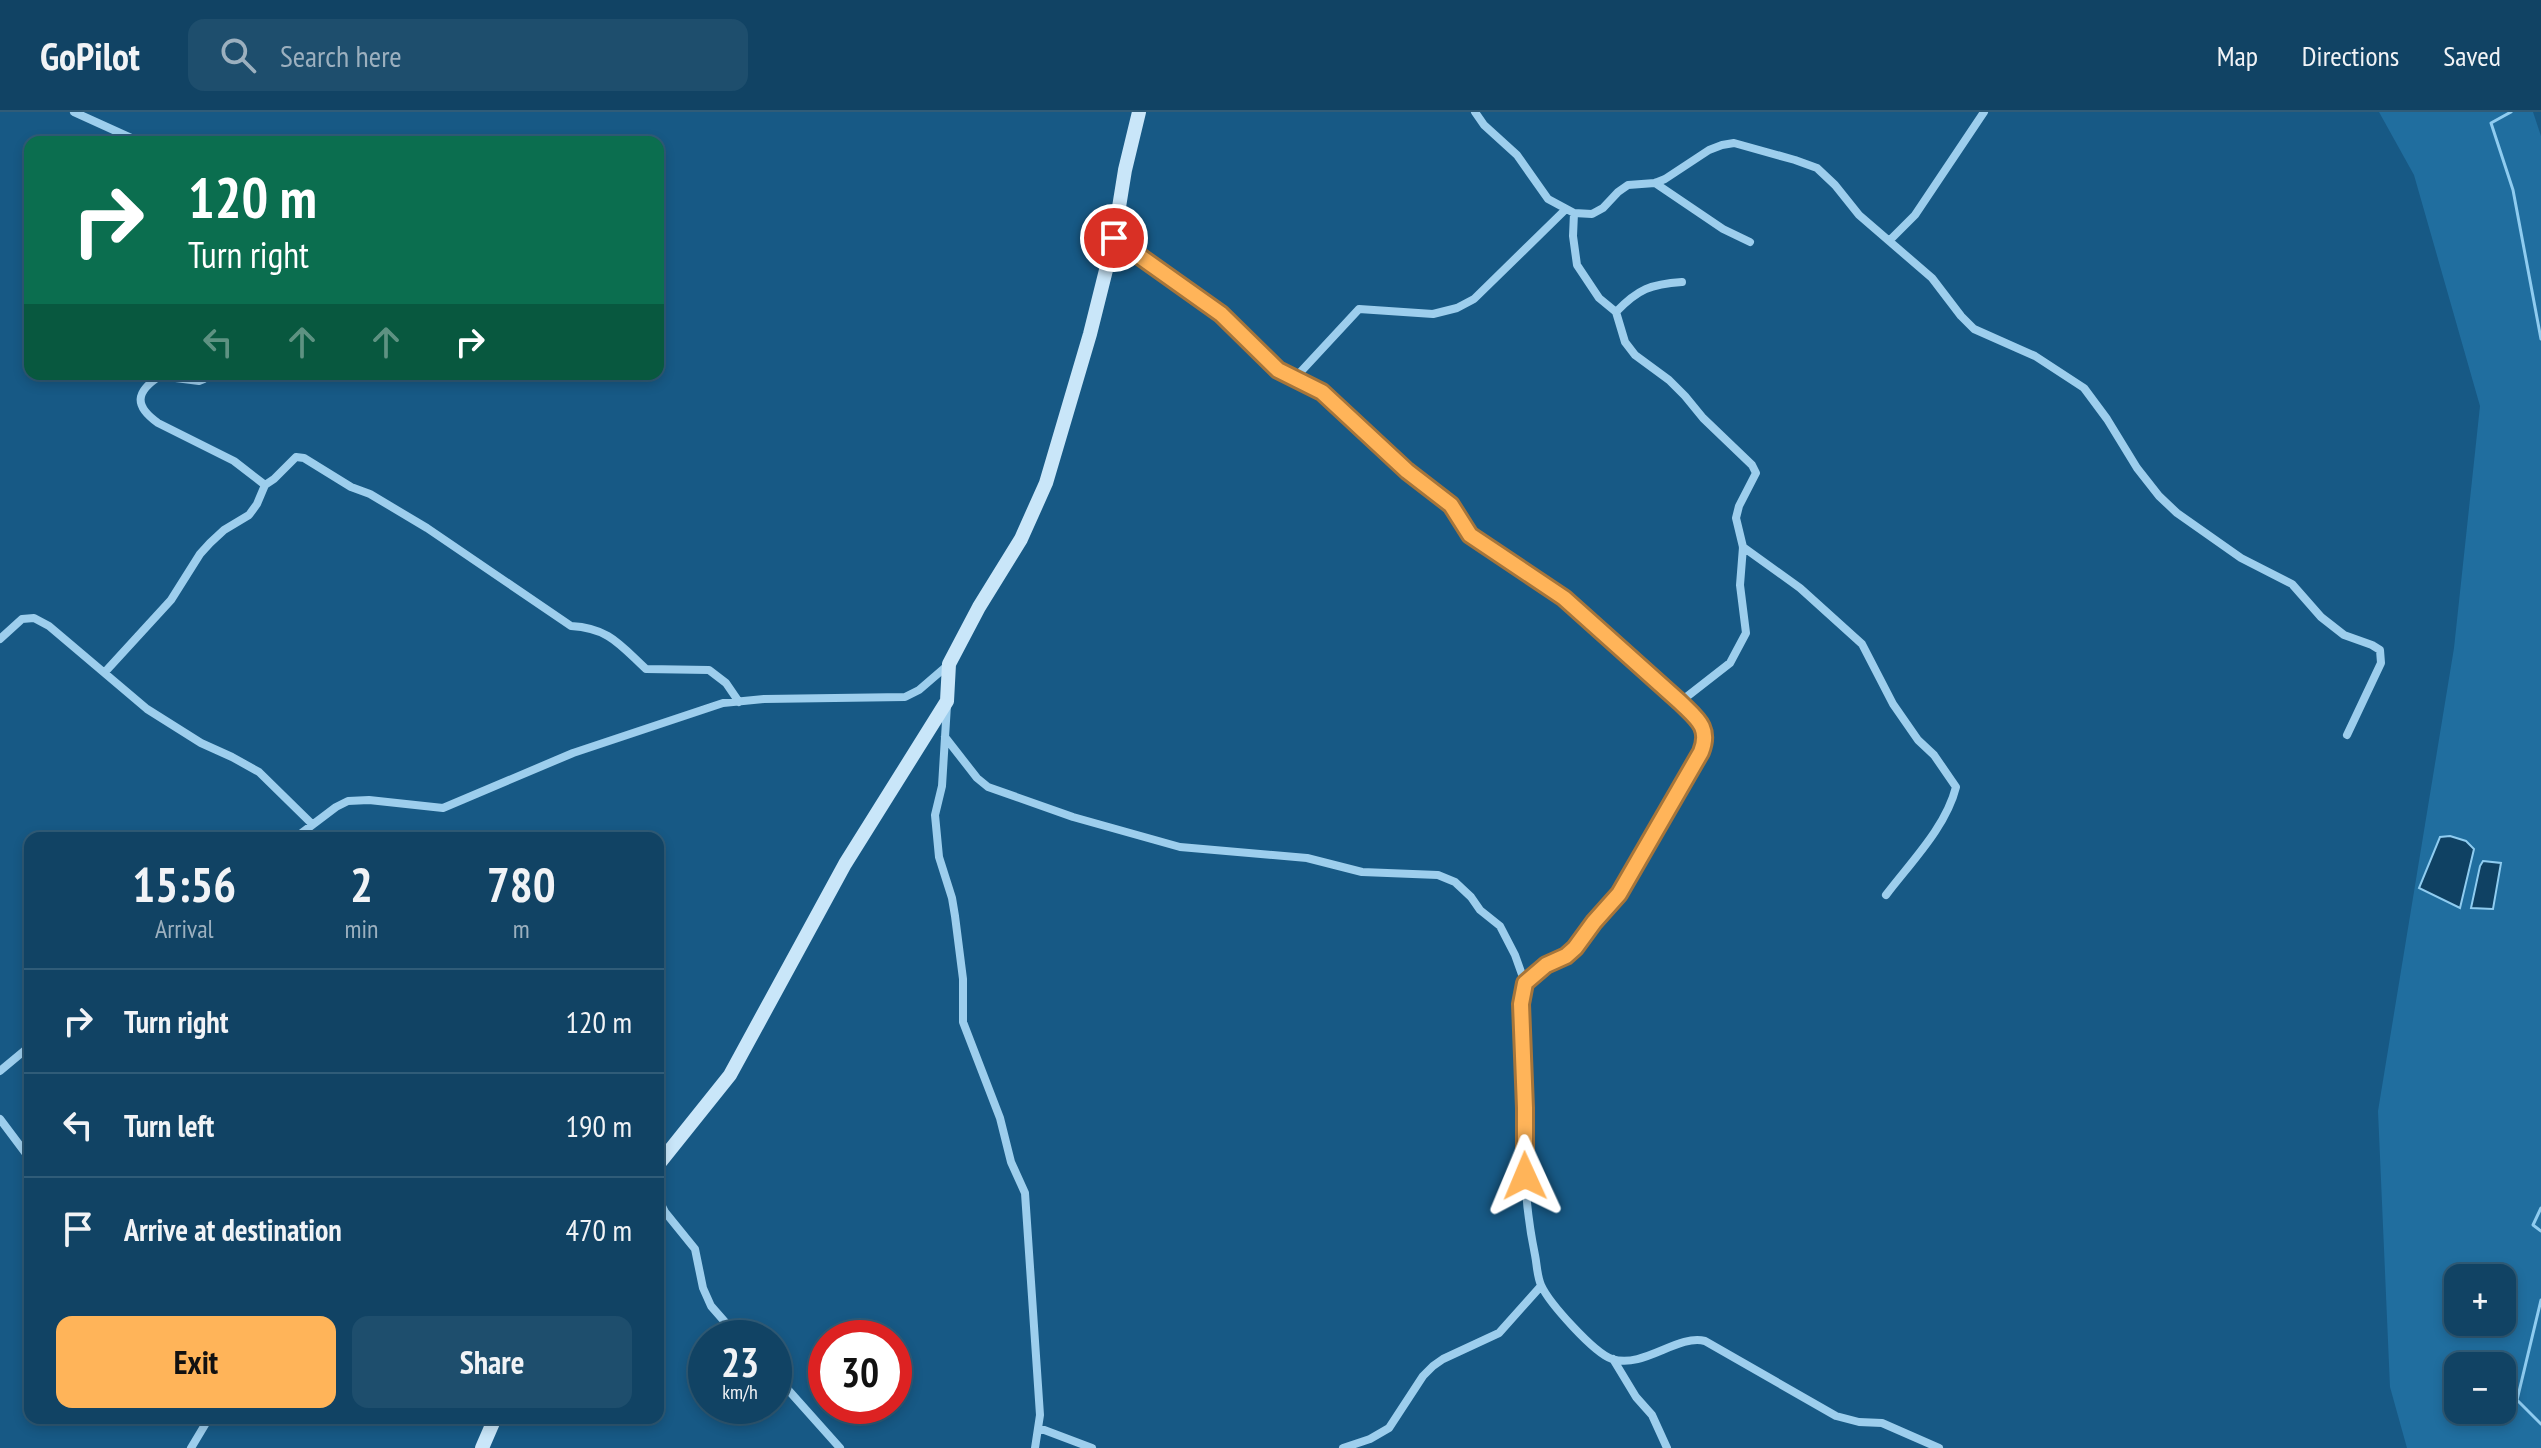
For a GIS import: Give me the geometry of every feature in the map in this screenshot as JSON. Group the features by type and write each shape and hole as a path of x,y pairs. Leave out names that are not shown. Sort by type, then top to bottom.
{"street":[{"path":"74,112 127,136"},
{"path":"302,832 336,807 356,799 443,808 573,753 701,710 764,699 905,697 919,690 949,664 979,607 1021,539 1046,483 1090,334 1114,238 1125,170 1139,112"},
{"path":"1475,112 1484,125 1517,155 1548,199 1570,211 1592,214 1628,185 1655,183 1709,150 1734,143 1817,168 1859,215 1932,278 1974,329 2035,356 2084,388 2137,468 2177,513 2241,558 2292,584 2321,617 2344,635 2380,650 2381,663 2347,735"},
{"path":"1889,241 1915,215 1984,112"},
{"path":"1655,183 1723,229 1750,242"},
{"path":"1294,379 1359,309 1433,314 1457,308 1474,299 1570,211"},
{"path":"1570,211 1577,265 1599,298 1616,312 1625,342 1635,355 1677,388 1752,465 1756,473 1736,518 1743,547 1740,585 1746,627 1741,645 1730,663 1680,702"},
{"path":"1114,238 1221,314 1278,370 1322,392 1407,471 1451,505 1470,535 1564,598 1680,702 1705,731 1705,741 1676,797 1619,894 1575,948 1546,965 1525,983"},
{"path":"1616,312 1642,290 1658,284 1682,282"},
{"path":"156,380 140,400 140,406 148,416 234,461 265,485"},
{"path":"105,672 171,600 200,554 224,530 249,515 265,485 296,457 304,458 427,528 571,626 589,627 615,638 646,669 709,670 726,683 739,702"},
{"path":"1743,547 1800,588 1862,644 1893,704 1956,787 1943,819 1886,895"},
{"path":"0,639 22,619 34,618 49,626 147,709 201,743 259,772 312,824"},
{"path":"949,664 942,786 935,815 939,857 955,916 963,979 963,1022 1000,1118 1011,1162 1025,1193 1039,1428 1035,1448"},
{"path":"664,1158 730,1075 845,864 947,701"},
{"path":"945,737 977,778 988,787 1112,830 1180,847 1307,858 1362,872 1438,875 1455,882 1471,897 1480,910 1500,926 1525,983 1521,1004 1525,1176 1532,1244 1541,1286 1571,1325 1601,1353 1613,1359 1636,1397 1652,1415 1667,1448"},
{"path":"0,1071 24,1051"},
{"path":"0,1119 24,1151"},
{"path":"664,1210 695,1249 703,1288 711,1306 723,1320"},
{"path":"1343,1448 1370,1439 1389,1428 1433,1366 1499,1333 1541,1286"},
{"path":"1613,1359 1652,1355 1696,1338 1716,1345 1836,1416 1859,1422 1882,1423 1939,1448"},
{"path":"792,1394 840,1448"},
{"path":"191,1448 205,1424"},
{"path":"482,1448 492,1424"},
{"path":"1039,1428 1092,1448"}],"shaded area":[{"path":"2379,112 2533,112 2541,136 2541,1448 2407,1448 2390,1387 2378,1111 2454,648 2480,406 2414,175"},
{"path":"2450,836 2466,841 2474,849 2460,908 2419,888 2440,837"},
{"path":"2483,861 2501,863 2493,909 2471,908"}],"waterway":[{"path":"2511,112 2491,123 2513,190 2541,339"},
{"path":"2541,1208 2533,1225 2541,1231"},
{"path":"2541,1300 2517,1400 2541,1424"}],"route":[{"path":"1114,238 1221,314 1278,370 1322,392 1338,405 1407,471 1451,505 1470,535 1564,598 1680,702 1705,731 1701,752 1619,894 1575,948 1546,965 1525,983 1521,1004 1521,1043 1525,1176"}]}
